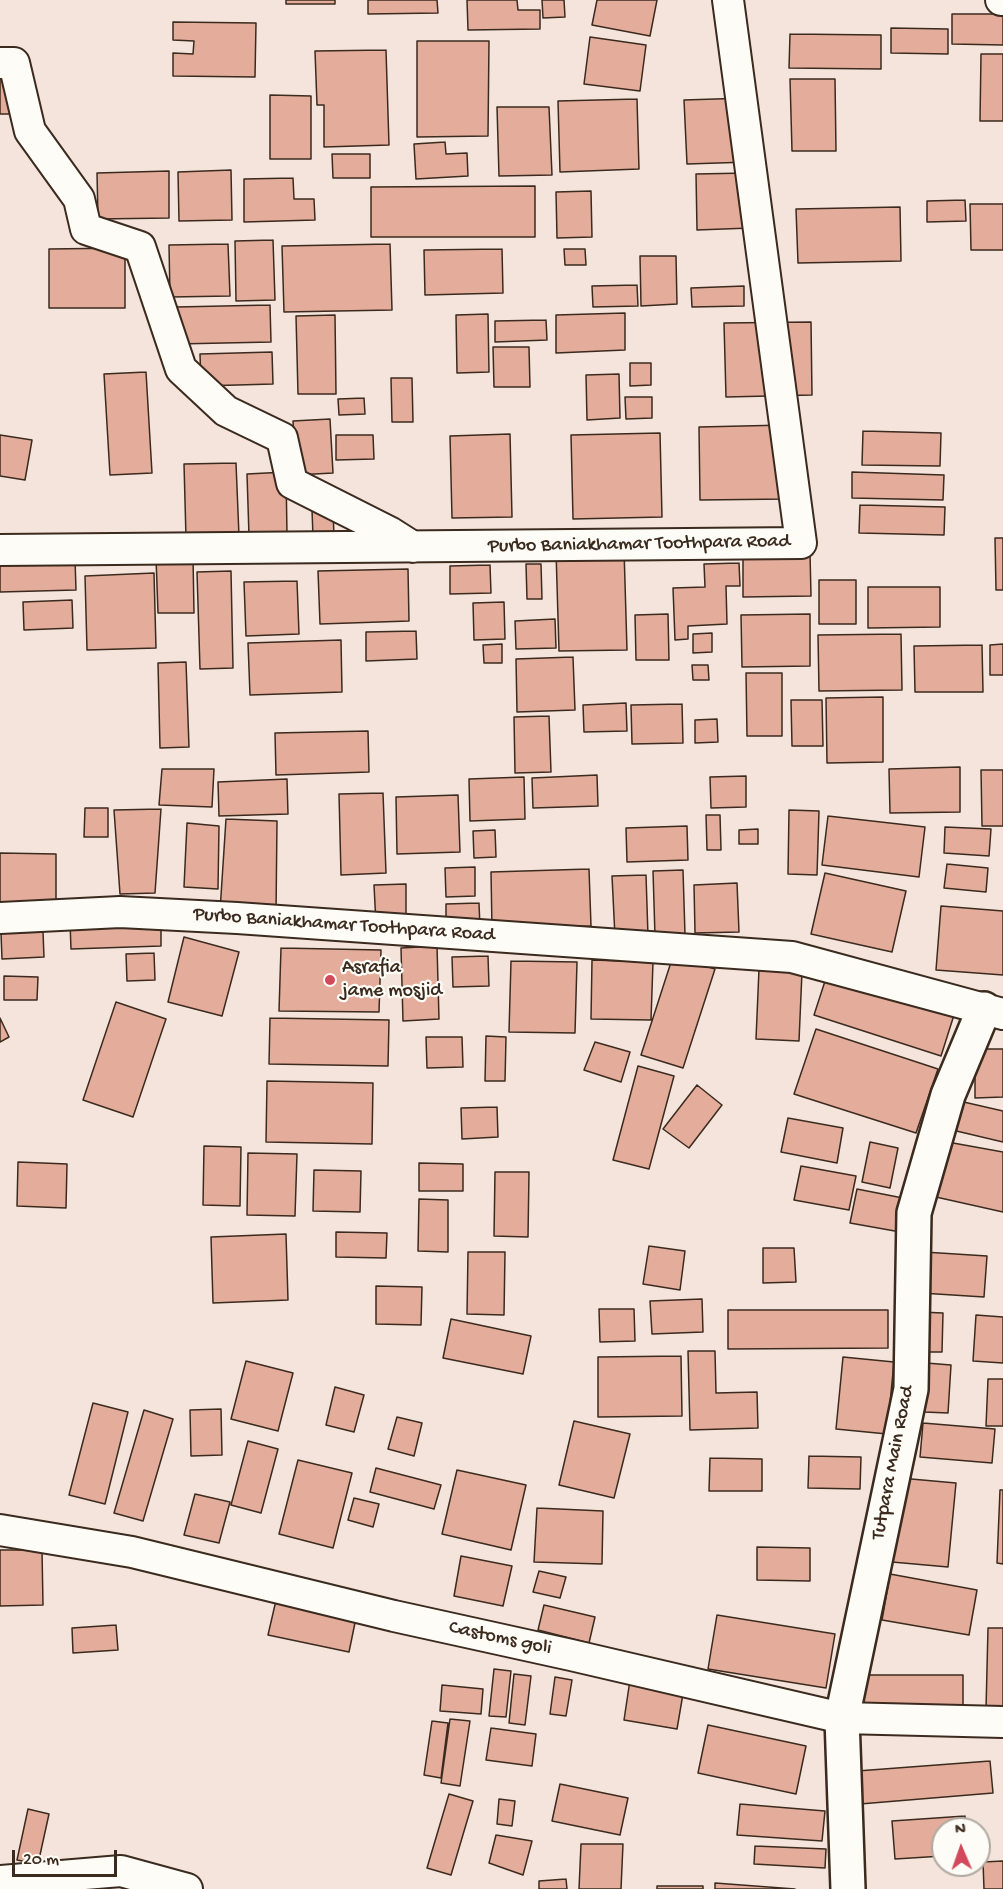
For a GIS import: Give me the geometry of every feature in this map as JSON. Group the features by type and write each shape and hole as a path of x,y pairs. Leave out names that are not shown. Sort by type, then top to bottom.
{"street":[{"name":"Purbo Baniakhamar Toothpara Road","path":"0,550 801,543 728,0"},
{"path":"0,63 14,63 30,131 80,200 86,229 140,247 181,369 226,411 282,438 292,483 391,533 413,547"},
{"name":"Purbo Baniakhamar Toothpara Road","path":"0,918 120,912 792,957 993,1011"},
{"name":"Tutpara Main Road","path":"848,1889 842,1718 911,1389 914,1214 948,1095 993,1011"},
{"name":"Castoms goli","path":"0,1530 132,1552 394,1616 842,1718 1003,1722"},
{"path":"0,1881 121,1871 187,1889"}],"building":[{"path":"286,0 335,0 335,4 286,4"},
{"path":"368,0 437,0 438,13 368,14"},
{"path":"467,0 517,0 518,10 540,10 540,29 468,30"},
{"path":"542,0 564,0 565,17 543,18"},
{"path":"597,0 657,0 650,36 592,25"},
{"path":"952,14 1003,14 1003,45 952,44"},
{"path":"173,22 256,23 255,77 173,76 173,53 193,54 194,41 173,40"},
{"path":"891,28 948,29 948,54 891,53"},
{"path":"790,34 881,35 881,69 789,68"},
{"path":"590,37 646,45 640,91 584,84"},
{"path":"417,41 489,41 488,136 417,137"},
{"path":"386,50 389,145 324,147 324,105 317,105 315,51"},
{"path":"981,54 1003,54 1003,121 980,121"},
{"path":"0,78 11,78 11,114 0,114"},
{"path":"790,79 835,79 836,151 792,151"},
{"path":"270,95 311,96 311,159 270,159"},
{"path":"747,98 749,162 687,164 684,100"},
{"path":"637,99 639,169 560,172 558,101"},
{"path":"497,107 549,107 552,175 499,176"},
{"path":"445,142 446,154 467,153 468,176 416,179 414,144"},
{"path":"332,154 370,154 370,178 333,178"},
{"path":"231,170 232,220 179,221 178,172"},
{"path":"169,171 169,218 98,219 97,173"},
{"path":"748,173 750,228 697,230 696,174"},
{"path":"293,178 294,199 314,199 315,220 244,222 244,179"},
{"path":"535,186 535,237 371,237 371,187"},
{"path":"591,191 592,237 557,238 556,192"},
{"path":"965,200 966,221 927,222 927,201"},
{"path":"970,204 1003,204 1003,250 971,250"},
{"path":"900,207 901,261 798,263 796,209"},
{"path":"273,240 275,300 236,301 235,241"},
{"path":"228,244 230,296 170,297 169,245"},
{"path":"390,244 392,310 284,312 282,246"},
{"path":"125,248 125,308 49,308 49,249"},
{"path":"502,249 503,293 425,295 424,250"},
{"path":"564,249 585,249 586,265 565,265"},
{"path":"640,256 676,256 677,304 641,306"},
{"path":"637,285 638,306 593,307 592,286"},
{"path":"744,286 744,306 692,307 691,288"},
{"path":"270,305 271,342 177,344 176,307"},
{"path":"625,313 625,350 556,353 556,315"},
{"path":"488,314 489,372 457,373 456,315"},
{"path":"335,315 336,394 298,394 296,316"},
{"path":"546,320 547,340 495,342 495,321"},
{"path":"811,322 812,395 726,397 724,323"},
{"path":"493,347 529,347 530,387 494,387"},
{"path":"272,352 273,384 201,386 200,354"},
{"path":"630,363 651,363 651,385 630,386"},
{"path":"146,372 152,473 110,475 104,374"},
{"path":"619,374 620,418 587,420 586,375"},
{"path":"391,378 412,378 413,422 392,422"},
{"path":"625,397 652,397 652,418 626,419"},
{"path":"364,398 365,414 339,415 338,399"},
{"path":"330,419 333,473 296,475 293,421"},
{"path":"786,425 787,499 700,500 699,427"},
{"path":"863,431 941,433 940,466 862,465"},
{"path":"660,433 662,517 573,519 571,435"},
{"path":"510,434 512,517 452,518 450,436"},
{"path":"0,435 32,440 25,480 0,476"},
{"path":"336,435 373,435 374,459 336,460"},
{"path":"236,463 239,536 186,538 184,464"},
{"path":"286,472 287,535 249,536 247,474"},
{"path":"852,472 944,475 943,500 852,498"},
{"path":"860,505 945,507 944,535 859,533"},
{"path":"312,510 333,510 334,536 313,537"},
{"path":"995,538 1003,538 1003,590 996,590"},
{"path":"624,549 627,650 559,651 556,551"},
{"path":"810,553 811,596 743,597 743,554"},
{"path":"193,557 194,613 158,613 156,558"},
{"path":"75,559 76,590 0,592 0,561"},
{"path":"739,563 740,586 726,586 727,624 688,626 688,639 675,640 673,588 705,587 704,564"},
{"path":"526,564 541,564 542,599 527,599"},
{"path":"490,565 491,593 450,594 450,566"},
{"path":"408,569 409,621 320,624 318,571"},
{"path":"231,571 233,668 200,669 197,572"},
{"path":"154,573 156,648 87,650 85,576"},
{"path":"819,580 856,580 856,624 819,624"},
{"path":"297,581 299,634 246,636 244,582"},
{"path":"868,587 940,587 940,627 868,628"},
{"path":"72,600 73,628 24,630 23,602"},
{"path":"504,602 505,639 474,640 473,603"},
{"path":"668,614 669,660 636,660 635,615"},
{"path":"810,614 810,666 742,667 741,615"},
{"path":"555,619 556,648 516,649 515,621"},
{"path":"416,631 417,659 366,661 366,632"},
{"path":"712,633 712,652 693,653 693,634"},
{"path":"901,634 902,690 819,691 818,635"},
{"path":"341,640 342,692 250,695 248,643"},
{"path":"502,644 502,663 484,663 483,645"},
{"path":"1003,644 1003,675 990,675 990,645"},
{"path":"982,645 983,692 915,692 914,646"},
{"path":"573,657 575,710 517,712 516,659"},
{"path":"186,662 189,747 160,748 158,663"},
{"path":"692,665 708,665 709,680 693,680"},
{"path":"746,673 782,673 782,736 747,736"},
{"path":"883,697 883,762 827,763 826,698"},
{"path":"791,700 822,700 823,746 792,746"},
{"path":"626,703 627,731 584,732 583,705"},
{"path":"682,704 683,743 632,744 631,705"},
{"path":"549,716 551,772 515,773 514,717"},
{"path":"717,719 718,742 695,743 695,720"},
{"path":"368,731 369,772 276,775 275,733"},
{"path":"960,767 960,812 890,813 889,769"},
{"path":"162,769 214,769 212,807 159,805"},
{"path":"981,770 1003,770 1003,826 982,826"},
{"path":"597,775 598,806 533,808 532,778"},
{"path":"746,776 746,807 711,808 710,777"},
{"path":"524,777 525,819 470,821 469,779"},
{"path":"287,779 288,814 219,816 218,782"},
{"path":"383,793 386,873 341,875 339,794"},
{"path":"458,795 460,852 397,854 396,797"},
{"path":"85,808 108,808 108,837 84,837"},
{"path":"161,809 155,893 120,894 114,810"},
{"path":"789,810 819,811 817,875 788,874"},
{"path":"706,815 720,815 721,850 707,850"},
{"path":"828,816 925,827 919,877 822,865"},
{"path":"226,819 277,821 276,914 220,911"},
{"path":"187,823 219,826 218,889 184,887"},
{"path":"687,826 688,860 627,862 626,828"},
{"path":"945,827 991,829 989,856 944,853"},
{"path":"758,829 758,844 739,844 739,830"},
{"path":"495,830 496,857 474,858 473,831"},
{"path":"0,853 56,854 56,903 0,903"},
{"path":"947,864 988,868 986,892 944,888"},
{"path":"475,867 475,896 446,897 445,868"},
{"path":"589,869 591,926 492,929 491,872"},
{"path":"683,870 685,935 655,936 653,871"},
{"path":"825,873 906,891 892,952 811,934"},
{"path":"646,875 648,936 615,937 612,876"},
{"path":"737,883 739,932 695,933 694,885"},
{"path":"406,884 406,924 376,924 374,885"},
{"path":"479,903 480,928 446,929 446,904"},
{"path":"941,906 1003,911 1003,975 936,970"},
{"path":"161,919 161,946 71,949 70,922"},
{"path":"43,932 44,957 2,959 1,933"},
{"path":"184,937 239,952 222,1016 168,1002"},
{"path":"437,946 439,1019 403,1021 401,948"},
{"name":"Asrafia jame mosjid","path":"281,948 381,950 379,1012 279,1011"},
{"path":"154,953 155,980 127,981 126,954"},
{"path":"488,956 489,986 453,987 452,957"},
{"path":"673,956 715,969 683,1068 641,1055"},
{"path":"592,960 653,962 651,1020 591,1019"},
{"path":"511,961 577,962 575,1033 509,1032"},
{"path":"759,969 802,972 799,1041 756,1039"},
{"path":"827,975 954,1015 941,1056 814,1015"},
{"path":"4,976 38,977 37,1000 4,1000"},
{"path":"116,1002 166,1019 133,1117 83,1100"},
{"path":"0,1018 9,1037 0,1042"},
{"path":"270,1018 389,1020 388,1066 269,1064"},
{"path":"816,1029 938,1069 916,1133 794,1094"},
{"path":"486,1036 506,1037 505,1081 485,1081"},
{"path":"426,1037 462,1037 463,1067 427,1068"},
{"path":"595,1042 630,1052 621,1082 584,1070"},
{"path":"975,1049 1003,1049 1003,1097 975,1098"},
{"path":"638,1066 674,1076 649,1169 613,1160"},
{"path":"267,1081 373,1083 372,1144 266,1142"},
{"path":"697,1085 722,1105 689,1148 663,1129"},
{"path":"955,1100 1003,1111 1003,1142 948,1129"},
{"path":"497,1107 498,1137 462,1139 461,1108"},
{"path":"788,1118 843,1128 837,1163 781,1152"},
{"path":"942,1141 1003,1152 1003,1212 927,1195"},
{"path":"870,1142 898,1148 890,1188 862,1182"},
{"path":"204,1146 241,1147 240,1206 203,1205"},
{"path":"248,1153 297,1154 295,1216 247,1215"},
{"path":"18,1162 67,1164 66,1208 17,1206"},
{"path":"419,1163 463,1164 463,1191 419,1191"},
{"path":"801,1166 856,1176 849,1210 794,1200"},
{"path":"314,1170 361,1171 360,1212 313,1211"},
{"path":"495,1172 529,1172 528,1237 494,1236"},
{"path":"857,1189 913,1200 906,1233 850,1223"},
{"path":"419,1199 448,1200 448,1252 418,1251"},
{"path":"336,1232 387,1233 386,1258 336,1257"},
{"path":"286,1234 288,1300 213,1303 211,1237"},
{"path":"649,1246 685,1251 680,1290 643,1284"},
{"path":"763,1248 794,1248 796,1282 763,1283"},
{"path":"468,1252 505,1252 504,1315 467,1314"},
{"path":"924,1252 987,1256 984,1297 921,1293"},
{"path":"376,1286 422,1287 421,1325 376,1324"},
{"path":"702,1299 703,1332 652,1334 650,1301"},
{"path":"599,1309 634,1309 635,1341 600,1342"},
{"path":"728,1310 888,1310 888,1348 728,1349"},
{"path":"920,1312 943,1313 942,1352 920,1352"},
{"path":"976,1315 1003,1317 1003,1363 973,1361"},
{"path":"451,1319 531,1336 523,1374 443,1358"},
{"path":"688,1351 715,1351 716,1393 757,1392 758,1428 690,1430"},
{"path":"681,1356 682,1416 598,1417 598,1357"},
{"path":"843,1357 894,1362 887,1434 836,1429"},
{"path":"246,1361 293,1373 278,1431 231,1419"},
{"path":"926,1363 951,1365 948,1413 924,1412"},
{"path":"988,1379 1003,1379 1003,1426 986,1426"},
{"path":"335,1387 364,1395 354,1432 326,1425"},
{"path":"93,1403 128,1412 105,1504 69,1495"},
{"path":"221,1409 222,1455 191,1456 190,1410"},
{"path":"144,1410 173,1419 143,1521 114,1513"},
{"path":"397,1417 422,1423 414,1456 388,1449"},
{"path":"574,1421 630,1434 614,1498 559,1485"},
{"path":"923,1423 995,1429 992,1463 920,1457"},
{"path":"248,1441 278,1449 261,1513 231,1505"},
{"path":"809,1456 861,1457 860,1489 808,1488"},
{"path":"710,1458 762,1459 762,1491 709,1491"},
{"path":"298,1460 352,1473 333,1548 279,1534"},
{"path":"376,1468 441,1485 434,1509 370,1492"},
{"path":"457,1470 526,1485 511,1550 442,1534"},
{"path":"900,1478 956,1483 948,1567 892,1562"},
{"path":"1000,1490 1003,1490 1003,1564 997,1563"},
{"path":"195,1494 230,1502 219,1543 184,1535"},
{"path":"354,1498 379,1504 373,1527 348,1520"},
{"path":"537,1508 603,1511 602,1564 534,1562"},
{"path":"757,1547 810,1548 810,1581 757,1580"},
{"path":"0,1550 42,1550 43,1605 0,1606"},
{"path":"461,1556 512,1566 503,1606 454,1596"},
{"path":"539,1571 566,1577 560,1598 533,1592"},
{"path":"890,1574 977,1590 969,1635 882,1620"},
{"path":"277,1596 357,1613 349,1652 268,1635"},
{"path":"544,1605 595,1617 589,1643 538,1630"},
{"path":"717,1615 835,1634 826,1688 708,1669"},
{"path":"116,1625 118,1650 73,1653 72,1628"},
{"path":"988,1628 1003,1628 1003,1710 986,1709"},
{"path":"494,1669 511,1671 506,1717 489,1716"},
{"path":"514,1674 531,1676 525,1725 509,1723"},
{"path":"861,1675 963,1675 963,1710 861,1711"},
{"path":"555,1677 572,1680 566,1716 550,1714"},
{"path":"630,1680 684,1688 677,1729 624,1720"},
{"path":"442,1685 483,1689 481,1714 440,1711"},
{"path":"450,1719 470,1721 460,1786 441,1783"},
{"path":"432,1721 448,1723 441,1778 424,1775"},
{"path":"708,1725 806,1746 796,1794 698,1773"},
{"path":"491,1728 536,1734 532,1766 486,1760"},
{"path":"990,1761 993,1793 860,1804 857,1771"},
{"path":"560,1784 628,1798 620,1835 552,1821"},
{"path":"449,1794 473,1801 451,1875 427,1868"},
{"path":"499,1799 515,1801 512,1826 497,1824"},
{"path":"740,1804 825,1811 822,1841 737,1835"},
{"path":"28,1809 49,1814 38,1864 17,1860"},
{"path":"931,1818 931,1857 895,1859 892,1821"},
{"path":"496,1835 532,1841 523,1875 489,1863"},
{"path":"581,1844 623,1844 621,1889 579,1889"},
{"path":"755,1846 826,1849 825,1868 754,1864"},
{"path":"1003,1861 1003,1889 984,1889 984,1877 991,1877 991,1862"},
{"path":"566,1879 567,1889 539,1889 539,1881"},
{"path":"715,1883 795,1889 715,1889"},
{"path":"657,1886 703,1886 703,1889 657,1889"}],"place":[{"name":"Asrafia jame mosjid","path":"330,980"}]}
